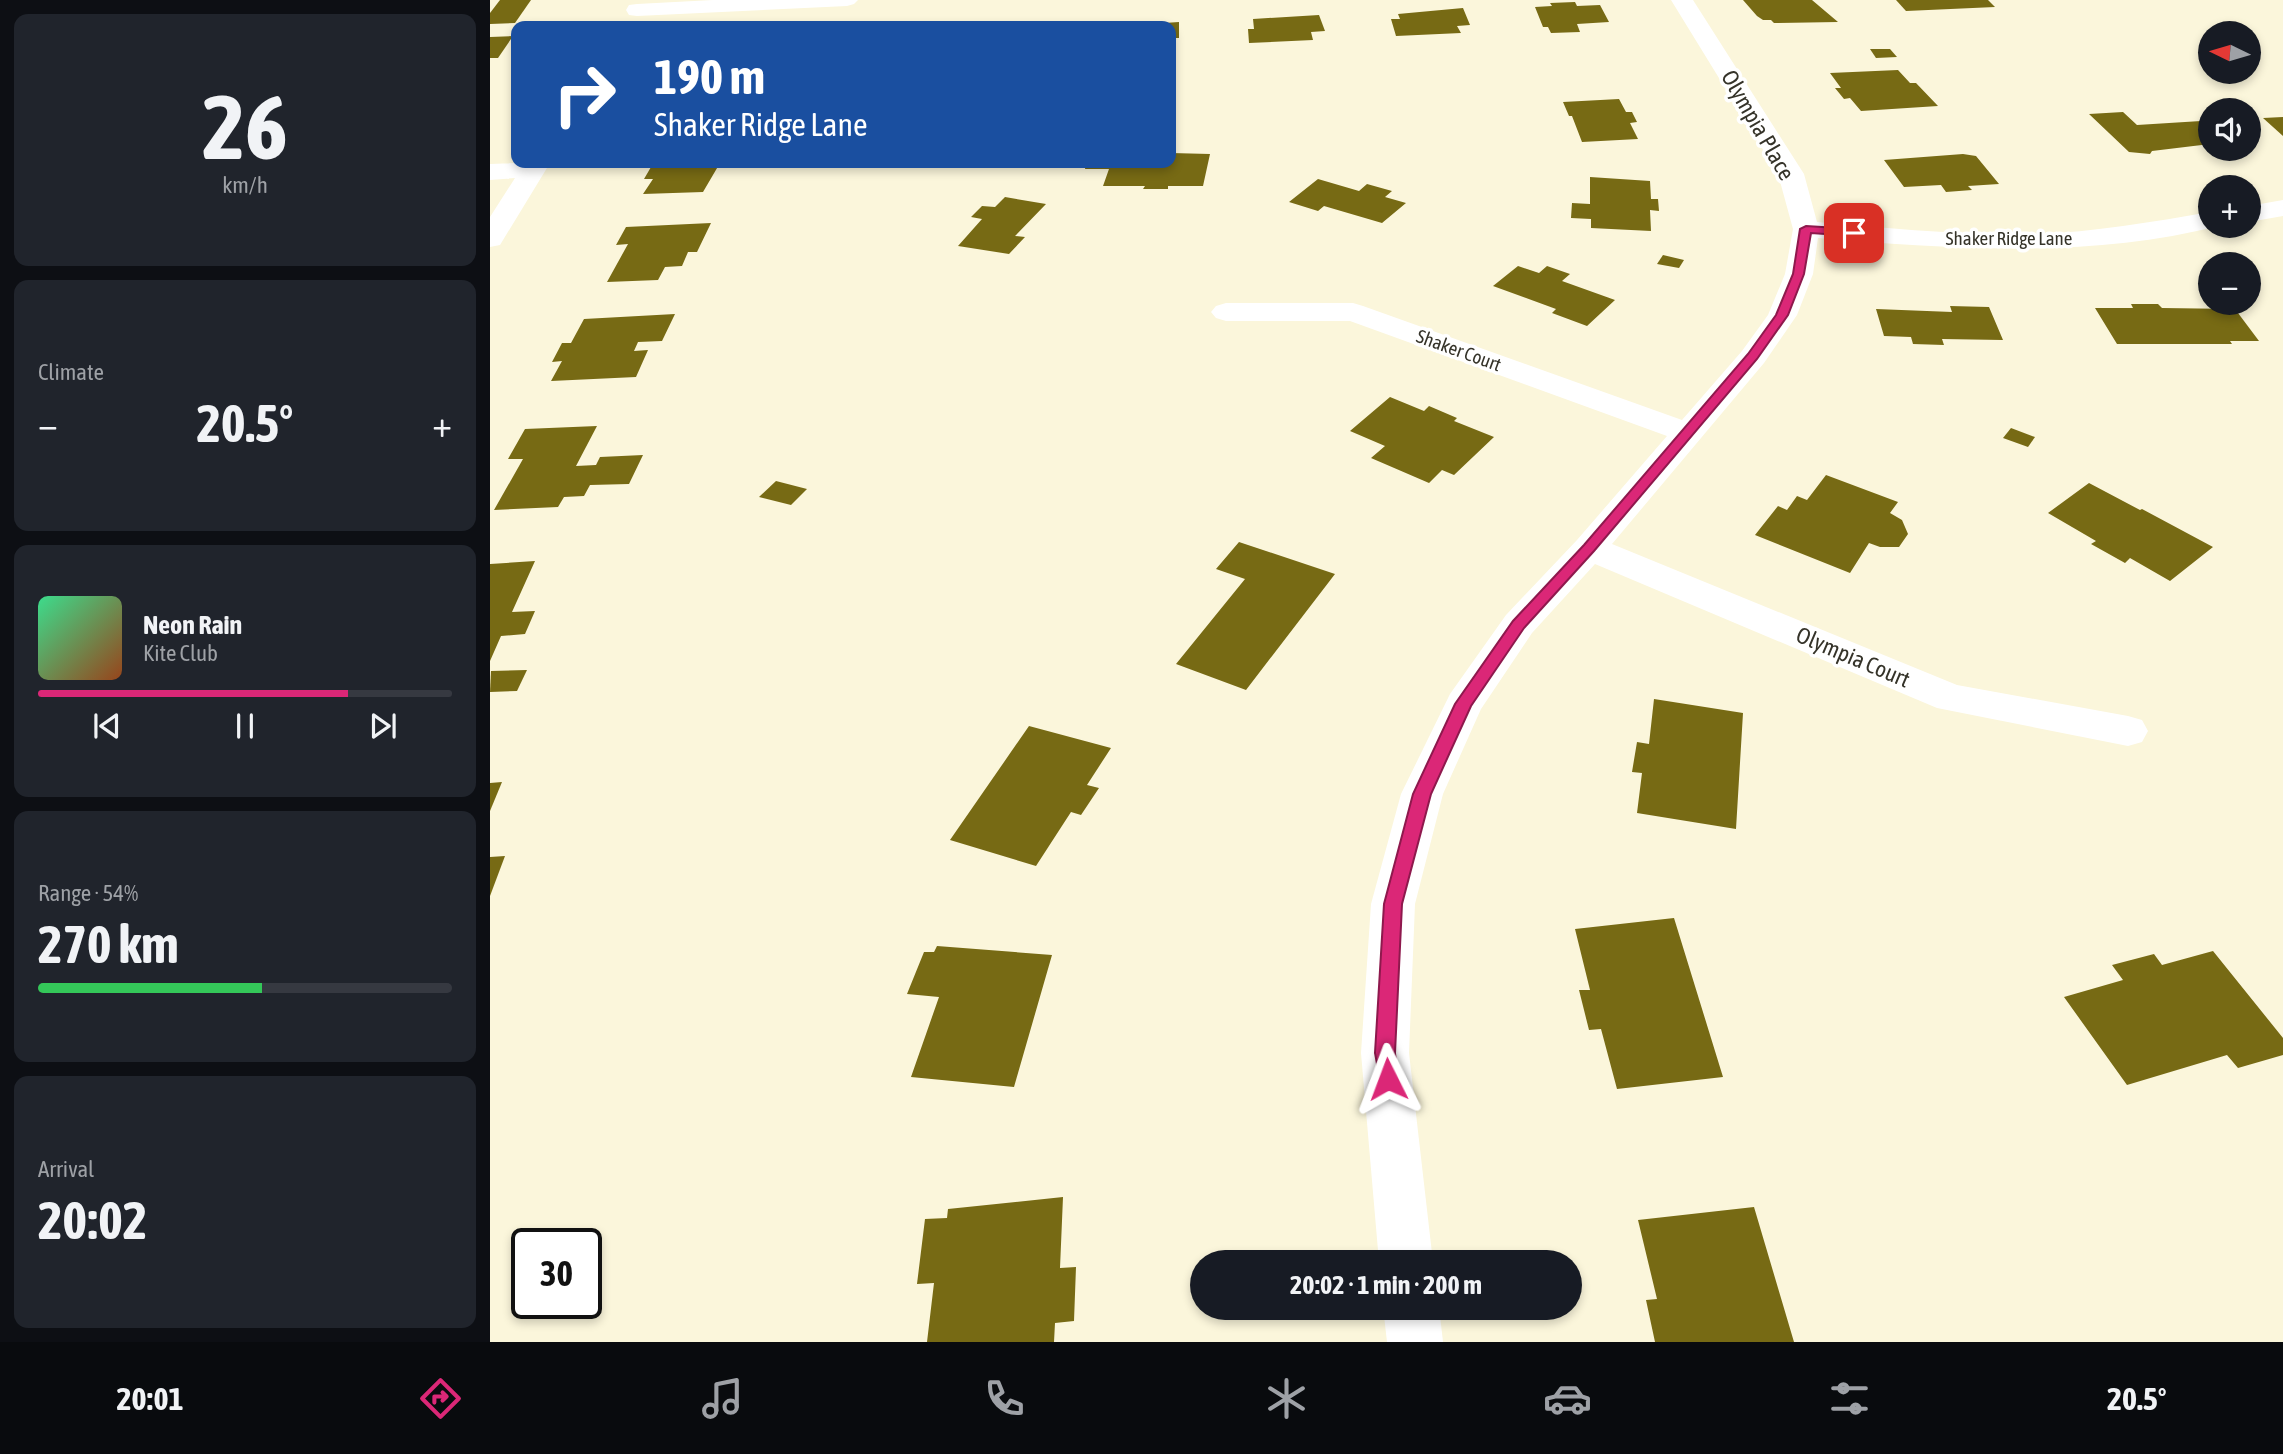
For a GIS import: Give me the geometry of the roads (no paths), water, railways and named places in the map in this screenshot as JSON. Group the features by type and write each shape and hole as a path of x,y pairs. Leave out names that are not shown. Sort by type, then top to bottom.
{"street":[{"path":"635,12 848,0"},
{"name":"Olympia Place","path":"1405,1250 1385,1053 1393,904 1422,794 1464,704 1518,624 1589,548 1752,356 1782,315 1799,274 1806,229 1791,174 1682,0"},
{"path":"490,172 520,168"},
{"path":"490,239 534,168"},
{"path":"2261,212 2283,208"},
{"name":"Shaker Ridge Lane","path":"1806,229 2035,242 2115,236 2198,222"},
{"name":"Shaker Court","path":"1226,312 1353,312 1685,432"},
{"name":"Olympia Court","path":"1589,548 1951,698 2128,731"},
{"path":"1412,1320 1415,1342"}]}
